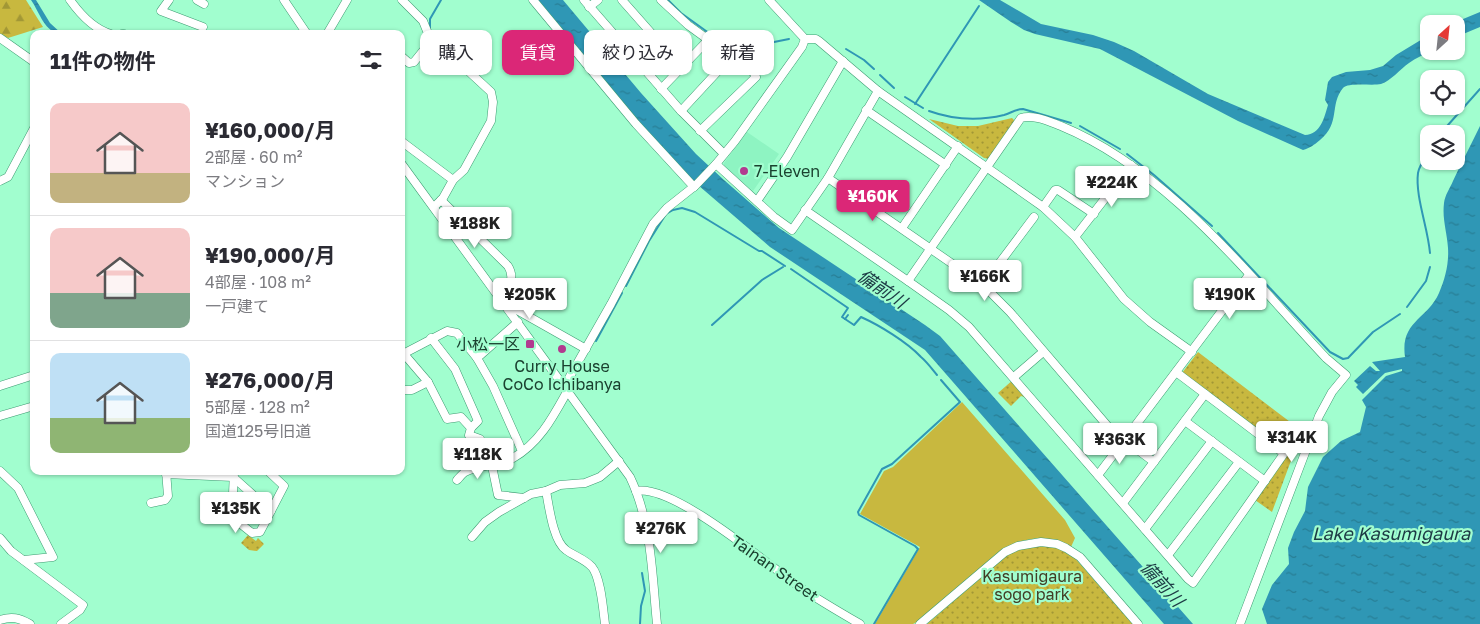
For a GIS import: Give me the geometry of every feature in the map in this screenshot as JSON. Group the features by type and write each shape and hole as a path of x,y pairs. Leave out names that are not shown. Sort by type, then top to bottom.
{"street":[{"path":"70,0 88,21 102,30"},
{"path":"169,0 161,10 203,26"},
{"path":"284,0 304,30"},
{"path":"329,30 347,0"},
{"path":"402,0 423,21 426,30"},
{"path":"533,0 636,124 695,186"},
{"path":"584,0 661,89 724,154"},
{"path":"590,7 598,0"},
{"path":"622,0 648,30"},
{"path":"661,0 702,36"},
{"path":"769,0 805,39 819,40 878,91 1042,207 1075,237 1124,299 1150,322 1192,352"},
{"path":"0,38 30,59"},
{"path":"457,480 465,472 492,466 513,458 536,440 550,421 653,224 667,208 695,186 715,166 802,47 805,39"},
{"path":"692,57 702,46"},
{"path":"405,60 409,63 414,62 420,54"},
{"path":"757,201 783,164 843,61"},
{"path":"434,207 441,200 453,180 464,170 491,121 492,92 473,75"},
{"path":"661,89 675,75"},
{"path":"681,111 714,75"},
{"path":"700,131 756,77 755,75"},
{"path":"715,166 792,230 828,178 878,91"},
{"path":"866,110 946,164"},
{"path":"908,281 1021,118 1026,116 1072,131 1105,147 1131,164 1191,216 1326,358 1346,375 1332,392 1319,416 1240,624"},
{"path":"0,181 8,177 30,136"},
{"path":"405,144 453,180"},
{"path":"902,228 958,146"},
{"path":"1075,237 1131,164"},
{"path":"405,168 620,461 636,491 646,527 657,624"},
{"path":"828,178 983,285 1000,301 1111,430 1154,462"},
{"path":"1042,207 1058,190 1094,214"},
{"path":"441,200 512,272 512,279 502,300"},
{"path":"805,210 961,319 1014,377 1193,583 1283,455 1282,452 1176,372"},
{"path":"983,285 1034,216"},
{"path":"1098,475 1249,275"},
{"path":"510,311 517,310 586,349"},
{"path":"477,358 518,322"},
{"path":"405,353 447,331 458,333 477,358 493,386 522,451"},
{"path":"431,338 456,368 478,421 472,428 470,435 480,439"},
{"path":"1014,377 1044,352"},
{"path":"405,358 428,382 447,419 461,417 472,428"},
{"path":"0,386 30,376"},
{"path":"405,390 412,390 428,382"},
{"path":"1123,504 1205,394"},
{"path":"0,406 1,415 30,407"},
{"path":"1185,421 1264,481"},
{"path":"1145,529 1212,441"},
{"path":"472,537 485,522 531,494 546,491 560,485 585,484 600,476 620,461"},
{"path":"1168,555 1239,462"},
{"path":"492,466 498,495 524,498"},
{"path":"0,471 18,488 53,557 24,560"},
{"path":"152,502 165,500 168,496 166,475"},
{"path":"233,475 232,517 252,533 260,532 284,486 272,475"},
{"path":"234,475 271,511"},
{"name":"Tainan Street","path":"636,491 644,490 659,494 692,510 804,590 860,624"},
{"path":"546,491 549,510 561,546 584,560 596,576 605,624"},
{"path":"0,538 11,551 82,605 80,610 61,624"},
{"path":"920,624 1005,552 1018,546 1042,542 1057,544 1080,557 1138,624"},
{"path":"0,620 12,617 20,618 30,624"}],"shaded area":[{"path":"747,132 779,154 753,191 724,166 724,163"}],"green space":[{"path":"0,0 26,0 43,27 8,38 0,34"},
{"path":"1012,118 1015,121 989,159 984,158 929,119 958,126 978,126"},
{"path":"1198,352 1302,431 1272,512 1255,500 1288,453 1182,373"},
{"path":"1014,379 1030,399 1021,396 1011,406 998,393"},
{"path":"962,402 1065,520 1075,538 1071,547 1054,540 1045,539 1029,539 1012,545 1004,549 921,620 913,624 875,624 920,547 860,514 884,471 893,467"},
{"path":"248,535 256,541 258,538 264,544 257,551 249,550 241,543"},
{"name":"Kasumigaura sogo park","path":"1030,546 1057,548 1074,557 1133,624 927,624 1007,555 1019,548"}],"water":[{"path":"31,0 36,0 50,23 58,30 51,30 43,21"},
{"path":"538,0 563,0 588,30 584,30 584,56 574,44 574,30 563,30"},
{"path":"979,0 1000,0 1041,24 1093,35 1114,42 1134,51 1208,94 1305,135 1315,132 1321,125 1328,105 1325,100 1328,82 1332,77 1346,72 1370,70 1383,66 1396,55 1420,40 1420,56 1381,84 1350,85 1343,88 1336,101 1333,121 1326,134 1314,145 1303,150 1238,121 1100,49 1035,34 1011,22"},
{"path":"1480,12 1480,27 1465,33 1465,18"},
{"path":"600,75 626,75 696,154 779,228 940,336 1193,624 1164,624 925,350 770,247 691,179"},
{"name":"Lake Kasumigaura","path":"1480,126 1480,624 1267,624 1262,609 1272,585 1289,564 1288,548 1305,511 1308,487 1323,457 1341,441 1360,432 1366,407 1362,400 1386,376 1402,371 1402,369 1385,373 1363,394 1356,387 1358,385 1354,381 1370,366 1376,371 1380,371 1372,362 1405,357 1405,345 1410,328 1434,302 1439,293 1445,277 1448,260 1444,215 1445,200 1459,170 1465,170 1465,157"}],"waterway":[{"path":"430,30 430,19 441,0"},
{"path":"668,0 681,13 738,54 769,43 789,39"},
{"path":"915,104 979,6"},
{"path":"846,49 864,60 874,69"},
{"path":"880,75 894,88"},
{"path":"1448,125 1480,89"},
{"path":"905,97 923,108"},
{"path":"929,111 957,118 976,119 1004,115 1023,109 1071,123"},
{"path":"1080,126 1120,149"},
{"path":"1127,154 1212,226"},
{"path":"1420,168 1418,173 1418,192 1430,253"},
{"path":"626,286 649,241 666,214 682,208 695,212 785,266"},
{"path":"1218,233 1330,352 1343,359 1348,358 1373,332 1400,314"},
{"path":"712,325 762,280 783,267"},
{"path":"1407,307 1426,281 1430,267"},
{"path":"791,269 848,308 842,317 854,325 861,317 884,329 915,351 937,375"},
{"path":"596,341 622,293"},
{"path":"845,319 848,315"},
{"path":"874,624 918,549 859,515 858,512 882,469 892,464 960,402 941,380"},
{"path":"640,624 641,606 645,591 642,573"}],"place":[{"name":"7-Eleven","path":"744,171"},
{"name":"小松一区","path":"530,344"},
{"name":"Curry House CoCo Ichibanya","path":"562,349"}],"water label":[{"name":"備前川","path":"882,289"},
{"name":"備前川","path":"1162,584"}]}
